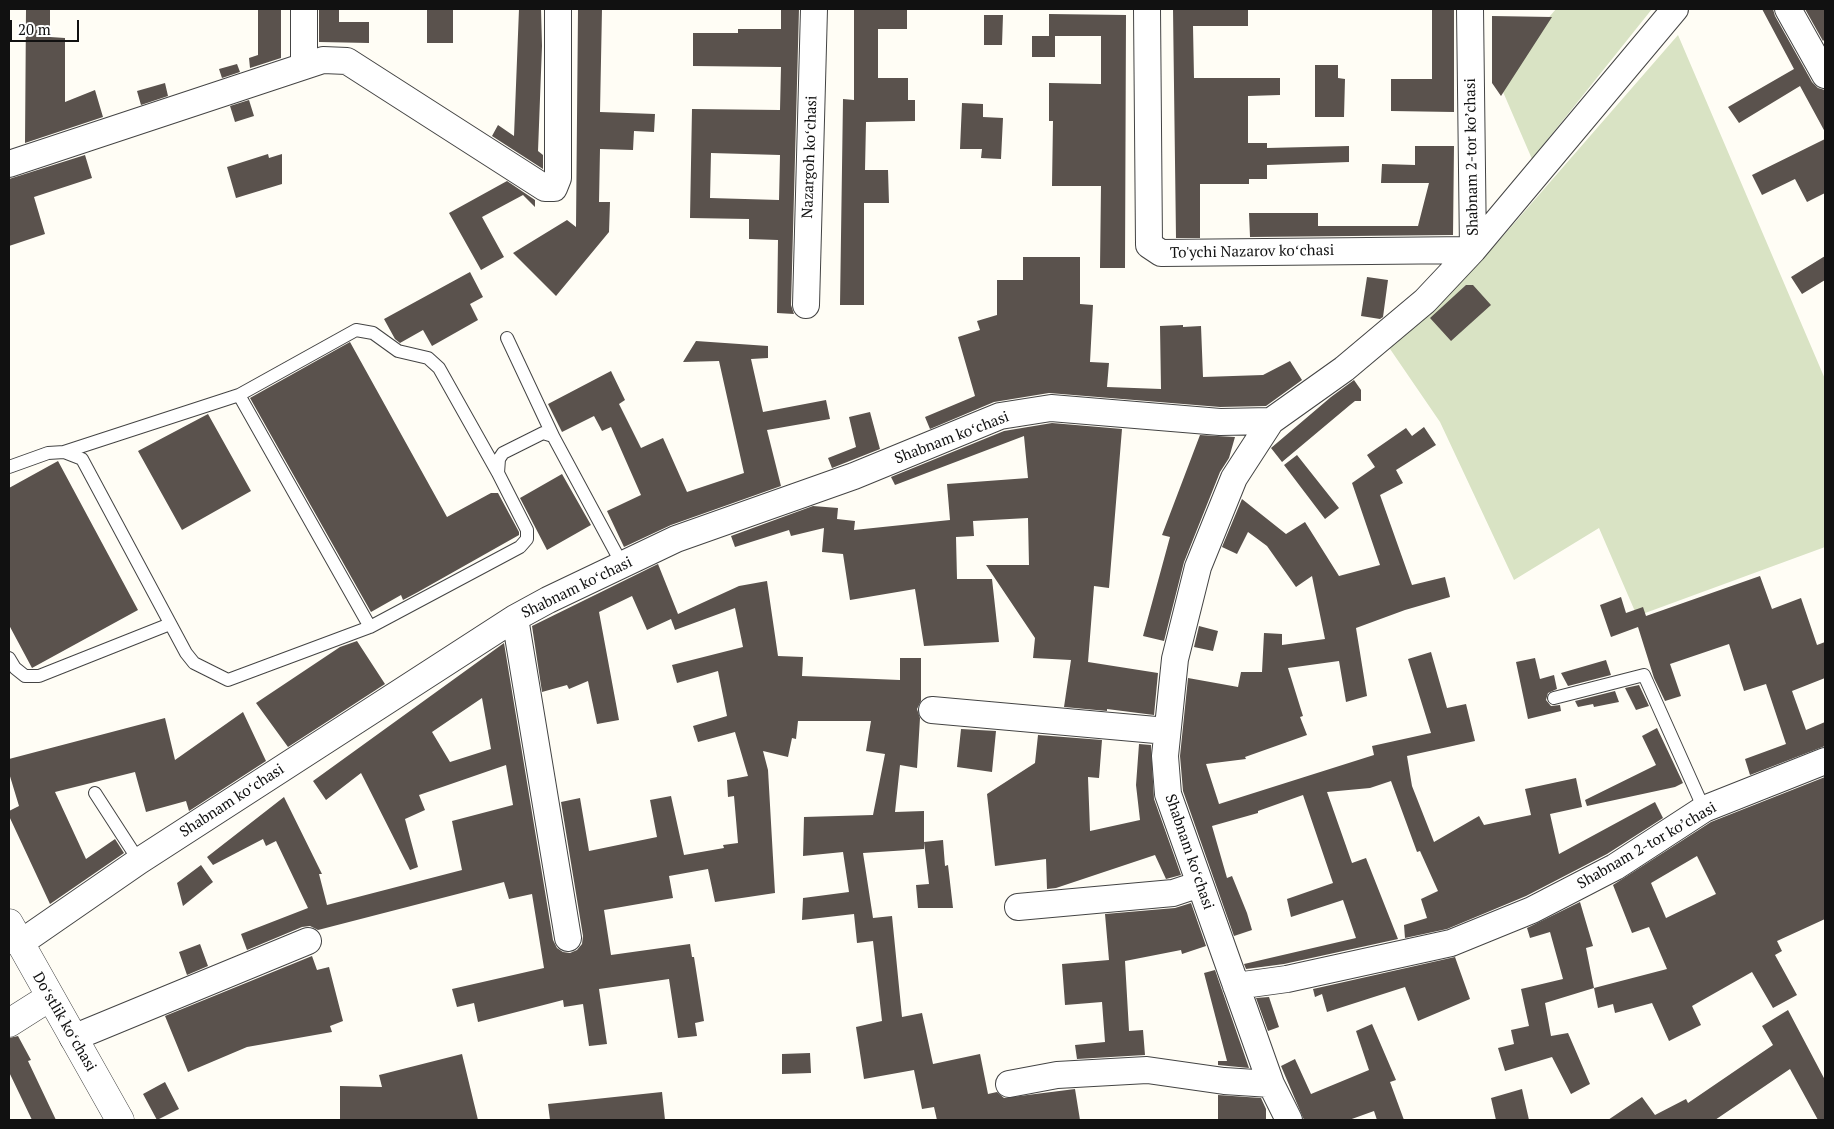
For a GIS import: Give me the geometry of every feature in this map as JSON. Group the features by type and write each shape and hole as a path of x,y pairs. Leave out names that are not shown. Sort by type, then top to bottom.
{"street":[{"path":"304,9 304,64"},
{"path":"9,164 304,64 324,60 346,62 545,188 554,188 558,178 558,9"},
{"name":"Nazargoh koʻchasi","path":"806,305 814,9"},
{"name":"To'ychi Nazarov koʻchasi","path":"1147,9 1149,245 1161,253 1473,250"},
{"name":"Shabnam 2-tor koʼchasi","path":"1271,421 1344,370 1418,308 1473,250 1470,9"},
{"path":"1473,250 1674,9"},
{"path":"1788,9 1825,75"},
{"name":"Shabnam koʻchasi","path":"14,934 140,861 515,618 548,600 623,566 676,539 854,476 1000,416 1051,408 1220,422 1271,421"},
{"name":"Shabnam koʻchasi","path":"1271,421 1234,478 1198,567 1175,659 1165,756 1168,794 1271,1084 1289,1120"},
{"path":"515,618 568,938"},
{"path":"932,710 1167,731"},
{"name":"Shabnam 2-tor koʼchasi","path":"1236,986 1287,979 1451,943 1532,910 1615,867 1704,809 1825,761"},
{"path":"1018,908 1173,893 1200,884"},
{"name":"Doʻstlik koʻchasi","path":"14,934 120,1120"},
{"path":"73,1038 308,941"},
{"path":"9,1023 50,997"},
{"path":"1009,1084 1057,1075 1146,1070 1224,1081 1271,1084"}],"lane":[{"path":"9,467 48,453 64,452 239,395 356,330 374,333 398,351 428,358 439,368 498,473 527,530 524,543 370,627 228,680 194,663 186,653 82,459 64,452"},
{"path":"507,338 553,436 623,566"},
{"path":"239,395 370,627"},
{"path":"498,473 499,459 503,453 543,433 553,436"},
{"path":"9,658 15,668 25,676 39,676 170,624"},
{"path":"1554,698 1644,675 1704,809"},
{"path":"95,793 140,861"}],"green space":[{"path":"1556,9 1652,9 1532,159 1497,78"},
{"path":"1678,35 1825,379 1825,547 1637,616 1599,528 1514,580 1440,422 1388,346 1497,243"}],"building":[{"path":"26,9 50,9 50,37 65,38 65,102 95,90 103,117 25,143"},
{"path":"258,9 281,9 281,58 250,68 249,58 258,55"},
{"path":"319,9 339,9 339,22 369,22 369,43 319,42"},
{"path":"427,9 453,9 453,43 427,43"},
{"path":"519,9 541,9 542,46 538,151 543,155 543,169 492,136 498,125 514,136"},
{"path":"578,9 602,9 600,112 655,114 654,132 634,131 633,150 600,149 599,202 610,202 609,232 556,296 513,253 567,220 576,227"},
{"path":"781,9 799,9 791,305 794,314 777,313 778,240 749,239 749,219 690,218 692,109 780,110 781,67 693,66 693,33 738,33 738,29 781,29","holes":["711,153 780,155 779,200 710,198"]},
{"path":"854,9 907,9 907,29 878,29 878,78 908,78 908,100 915,100 915,121 866,122 865,170 888,170 889,203 864,203 864,305 840,305 843,99 854,100"},
{"path":"1173,9 1248,9 1248,26 1193,26 1194,78 1280,78 1280,95 1248,96 1248,143 1267,143 1267,148 1349,146 1349,162 1267,165 1267,179 1249,179 1249,184 1200,184 1200,238 1176,238"},
{"path":"1432,9 1454,9 1454,112 1391,111 1391,79 1432,79"},
{"path":"1762,9 1773,9 1775,16 1812,82 1818,88 1825,90 1825,132 1800,86 1739,123 1728,107 1794,69"},
{"path":"1805,9 1825,9 1825,39 1823,41"},
{"path":"1049,14 1126,15 1125,268 1100,268 1101,186 1052,186 1053,121 1049,121 1049,83 1101,84 1101,36 1055,36 1055,57 1032,57 1032,36 1049,36"},
{"path":"984,15 1003,15 1002,45 984,45"},
{"path":"1492,16 1552,17 1501,96 1492,83"},
{"path":"237,64 240,72 222,78 219,69"},
{"path":"1315,65 1338,65 1338,78 1345,79 1344,117 1315,117"},
{"path":"165,83 168,96 141,105 137,91"},
{"path":"249,100 254,116 235,122 230,106"},
{"path":"962,103 983,104 983,117 1003,118 1001,159 981,158 982,149 960,149"},
{"path":"1825,139 1825,193 1807,202 1795,179 1762,195 1752,175"},
{"path":"1415,146 1454,146 1453,235 1250,237 1249,213 1318,213 1318,226 1418,226 1429,183 1381,183 1382,164 1415,165"},
{"path":"268,154 269,158 282,154 282,184 236,198 227,167"},
{"path":"85,155 92,178 34,197 45,234 9,246 9,179"},
{"path":"507,181 535,200 535,207 523,195 482,217 504,257 481,270 449,213"},
{"path":"1825,256 1825,280 1802,294 1791,277"},
{"path":"1023,257 1080,257 1080,304 1093,305 1090,362 1109,363 1107,387 1161,389 1160,326 1183,325 1183,327 1201,326 1203,377 1263,375 1290,361 1302,380 1266,406 1220,407 1049,393 994,402 930,429 925,417 975,396 958,337 980,330 977,321 997,315 997,280 1023,280"},
{"path":"470,272 483,297 470,304 478,320 432,346 423,330 400,343 395,339 384,319"},
{"path":"1367,277 1388,280 1383,317 1380,319 1361,316"},
{"path":"1466,285 1473,285 1491,305 1451,341 1430,318"},
{"path":"696,341 768,346 768,358 751,359 763,412 826,400 830,419 767,430 781,486 671,525 624,547 607,511 641,495 611,427 602,431 594,416 562,432 548,404 611,371 625,400 619,404 641,448 663,438 687,492 744,473 719,361 683,362"},
{"path":"350,342 447,517 491,493 498,493 519,532 519,535 418,592 403,600 401,595 371,612 250,398"},
{"path":"1354,380 1361,390 1361,401 1355,401 1282,462 1271,448"},
{"path":"870,412 880,449 832,468 828,458 856,447 849,417"},
{"path":"208,414 251,491 182,530 138,451"},
{"path":"1052,423 1122,429 1109,588 1094,586 1088,662 1158,673 1154,715 1107,709 1107,711 1064,707 1071,660 1033,658 1035,638 986,565 1029,565 1028,518 973,521 974,536 956,537 957,579 992,579 999,642 924,646 915,589 850,600 843,554 822,552 824,528 791,536 789,530 735,547 731,536 813,506 838,508 837,519 855,521 854,530 950,520 947,484 1028,478 1024,436 895,485 891,477 1004,431"},
{"path":"1424,427 1436,445 1396,470 1403,483 1380,495 1412,585 1445,577 1450,597 1405,610 1356,628 1367,696 1346,702 1339,661 1288,668 1303,716 1300,717 1307,735 1245,757 1246,759 1206,764 1219,804 1374,755 1372,746 1431,733 1408,659 1431,652 1447,708 1466,704 1475,741 1407,756 1412,786 1434,842 1479,816 1484,825 1531,815 1525,789 1576,778 1582,807 1550,814 1559,854 1655,802 1663,818 1607,854 1526,896 1447,929 1405,938 1404,925 1427,918 1421,899 1438,891 1420,851 1417,852 1391,781 1370,788 1327,792 1352,863 1366,858 1398,939 1284,964 1246,969 1244,964 1356,938 1343,900 1291,917 1287,899 1333,883 1303,795 1258,811 1258,813 1212,826 1227,878 1232,876 1252,930 1234,936 1183,791 1180,756 1188,678 1238,687 1241,672 1262,672 1264,633 1282,634 1282,645 1325,639 1312,576 1296,587 1267,546 1248,532 1237,554 1222,547 1242,499 1286,534 1305,522 1339,576 1380,565 1352,483 1375,467 1367,455 1406,428 1412,436"},
{"path":"1200,435 1235,437 1229,458 1220,472 1184,562 1164,641 1143,636 1170,537 1162,535"},
{"path":"1297,455 1339,508 1325,519 1284,465"},
{"path":"58,461 138,610 32,668 9,625 9,488"},
{"path":"562,474 591,525 547,550 520,498"},
{"path":"658,564 678,614 739,586 767,581 778,656 803,657 802,676 900,680 900,658 921,658 921,701 917,709 920,718 917,768 900,765 895,812 924,811 924,849 863,853 873,918 892,916 902,1017 922,1013 933,1064 980,1054 988,1094 997,1092 1004,1098 1075,1089 1080,1120 937,1120 934,1107 922,1109 914,1070 864,1079 856,1027 882,1021 873,941 857,943 854,914 802,920 803,898 849,892 843,852 803,856 804,817 873,815 885,754 866,751 871,721 798,721 796,739 792,738 788,757 763,751 768,770 775,893 715,902 708,869 669,876 673,898 604,910 611,955 690,944 692,957 694,957 704,1021 695,1023 697,1036 678,1038 669,979 599,989 607,1044 589,1046 583,1004 564,1007 563,1000 478,1022 474,1003 457,1007 452,989 544,968 532,894 509,899 504,882 318,930 310,926 302,927 247,950 241,934 308,908 276,841 266,846 263,839 213,865 207,857 284,797 322,874 319,874 327,905 462,870 452,821 513,805 506,765 419,795 425,810 405,819 418,867 410,870 361,773 326,800 313,781 504,643 553,940 557,948 563,952 570,953 577,950 582,944 583,936 561,802 580,798 589,851 657,837 650,800 671,796 684,855 724,848 723,845 738,843 734,796 728,797 727,780 748,776 735,732 698,742 693,726 727,716 718,671 677,683 672,665 743,647 735,608 675,630 671,619 647,630 632,596 599,612 619,720 597,724 588,681 569,689 567,685 542,692 532,626","holes":["482,698 491,749 450,762 432,732"]},
{"path":"1760,576 1772,609 1801,598 1817,645 1825,642 1825,678 1792,691 1806,730 1825,722 1825,746 1750,775 1745,759 1786,744 1766,684 1744,691 1729,644 1670,664 1681,696 1665,701 1654,678 1638,627 1611,637 1600,605 1621,597 1626,613 1643,607 1646,616"},
{"path":"1199,626 1218,631 1213,651 1194,647"},
{"path":"357,641 385,684 288,747 256,703 340,647"},
{"path":"1535,658 1540,679 1554,675 1557,689 1548,693 1546,700 1551,706 1560,705 1561,711 1528,719 1516,662"},
{"path":"1606,660 1611,675 1568,686 1561,673"},
{"path":"1639,685 1649,706 1636,710 1625,688"},
{"path":"1615,691 1619,702 1594,707 1593,704 1578,707 1575,701"},
{"path":"243,712 266,761 189,811 186,801 146,812 135,772 55,792 86,859 115,839 124,853 50,904 9,816 9,811 19,806 9,773 9,759 165,718 175,760"},
{"path":"1657,728 1683,783 1675,787 1587,806 1585,800 1656,765 1642,736"},
{"path":"961,729 996,731 992,772 957,767"},
{"path":"1038,735 1102,740 1099,778 1088,777 1090,831 1140,820 1136,785 1139,744 1151,745 1154,799 1181,875 1166,879 1155,855 1056,888 1047,889 1046,859 995,866 987,794 1035,763"},
{"path":"1825,777 1825,919 1777,941 1782,951 1775,955 1797,995 1773,1008 1752,972 1692,1006 1701,1025 1669,1041 1652,1003 1615,1013 1613,1004 1598,1008 1594,988 1667,969 1649,927 1632,933 1613,885 1711,822","holes":["1697,856 1716,894 1666,918 1651,883"]},
{"path":"943,840 945,866 948,865 953,908 918,908 916,885 929,884 924,842"},
{"path":"201,865 213,882 183,906 177,883"},
{"path":"1580,902 1593,946 1586,948 1594,988 1545,1003 1551,1036 1568,1033 1590,1084 1571,1094 1552,1057 1505,1071 1498,1048 1514,1044 1511,1030 1529,1026 1521,989 1563,979 1550,932 1530,938 1527,928"},
{"path":"1191,903 1206,946 1182,954 1181,950 1125,961 1129,1031 1143,1030 1145,1055 1077,1059 1075,1045 1105,1042 1102,1002 1065,1005 1062,964 1109,960 1105,914 1175,908"},
{"path":"200,944 208,966 187,975 179,952"},
{"path":"312,956 317,970 329,967 343,1021 330,1026 332,1032 247,1047 188,1072 165,1016"},
{"path":"1455,957 1470,999 1418,1021 1405,987 1327,1012 1322,994 1315,997 1313,989"},
{"path":"1215,970 1249,1068 1218,1065 1218,1061 1227,1061 1204,973"},
{"path":"1269,997 1279,1027 1268,1031 1256,998"},
{"path":"1788,1010 1825,1080 1825,1120 1818,1120 1790,1069 1715,1120 1608,1120 1642,1097 1655,1115 1686,1099 1688,1103 1773,1045 1762,1026"},
{"path":"1372,1024 1396,1080 1390,1082 1404,1120 1377,1120 1374,1111 1349,1120 1304,1120 1281,1066 1295,1059 1311,1094 1369,1070 1356,1031"},
{"path":"18,1036 31,1060 28,1061 56,1120 32,1120 9,1072 9,1038"},
{"path":"810,1053 811,1073 782,1074 782,1054"},
{"path":"462,1054 478,1120 340,1120 340,1086 382,1087 379,1075"},
{"path":"165,1082 179,1109 157,1120 143,1094"},
{"path":"1522,1089 1529,1120 1496,1120 1491,1098"},
{"path":"662,1092 665,1120 550,1120 548,1104"},
{"path":"1218,1095 1261,1098 1266,1109 1266,1120 1218,1120"}]}
